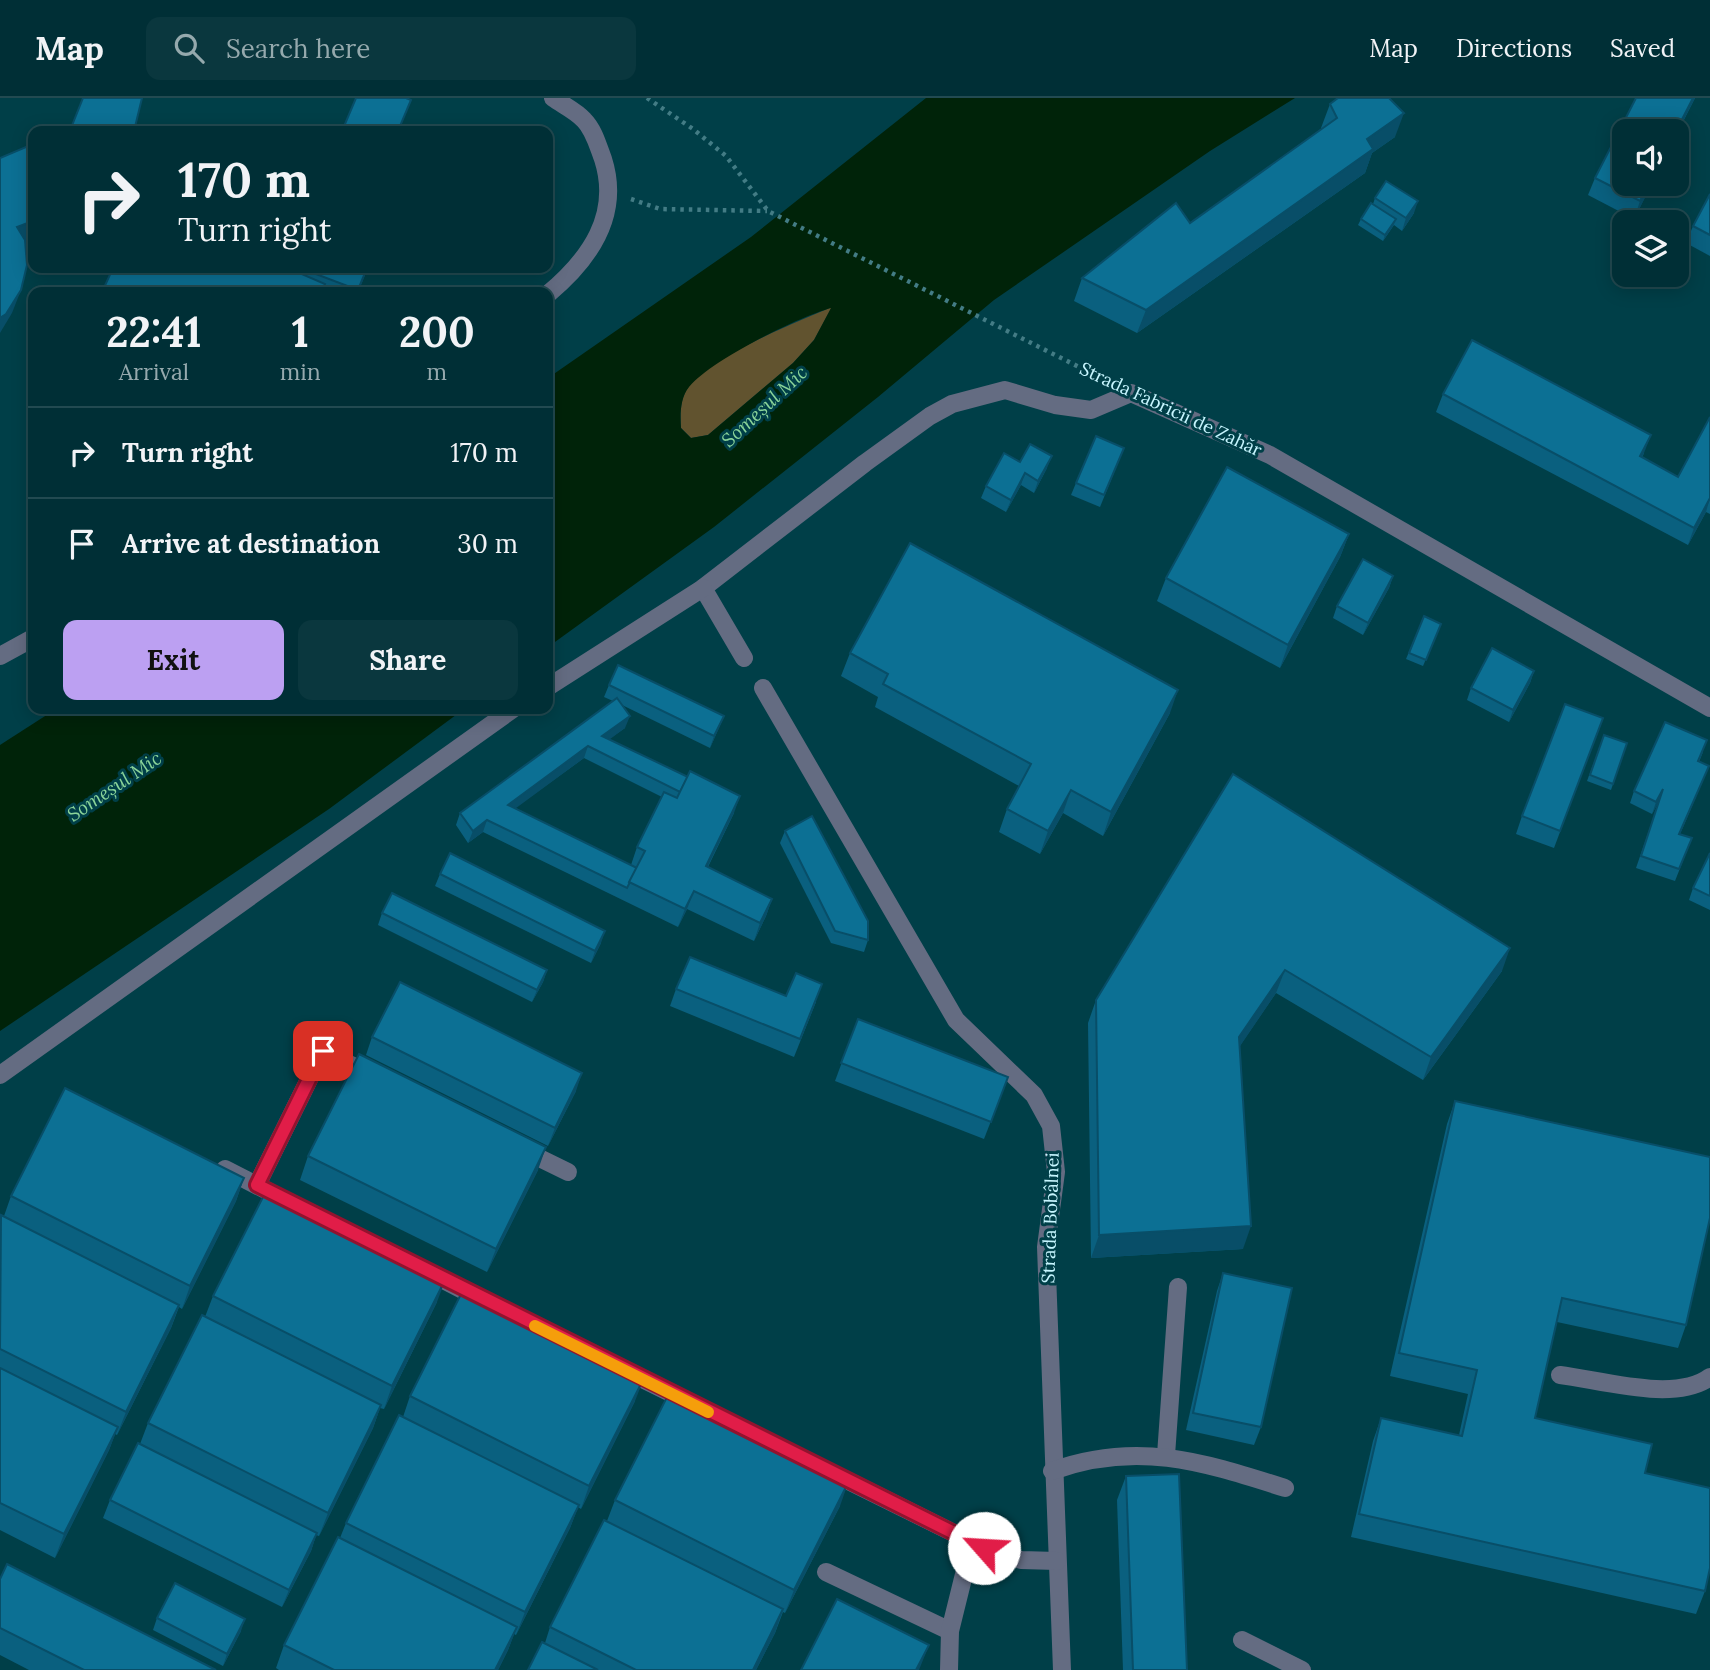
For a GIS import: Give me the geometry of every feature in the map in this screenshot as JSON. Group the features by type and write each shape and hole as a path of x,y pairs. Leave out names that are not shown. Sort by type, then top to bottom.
{"street":[{"path":"553,98 584,120 597,141 608,175 609,192 601,233 585,259 553,289"},
{"path":"553,684 703,588 865,463 930,416 952,404 1005,390 1055,405 1091,410 1130,393"},
{"name":"Strada Fabricii de Zahăr","path":"1130,393 1270,455 1710,708"},
{"path":"703,588 744,658"},
{"path":"0,656 28,641"},
{"name":"Strada Bobâlnei","path":"763,688 956,1020 1034,1095 1051,1126 1056,1172 1046,1247 1052,1471 1062,1670"},
{"path":"0,1075 506,714"},
{"path":"257,1185 323,1051 384,1082"},
{"path":"507,1142 568,1172"},
{"path":"209,1161 304,1209"},
{"path":"411,1264 496,1307"},
{"path":"1166,1455 1178,1287"},
{"path":"608,1362 972,1542 1021,1560 1058,1560"},
{"path":"1559,1374 1668,1390 1698,1387 1710,1377"},
{"path":"1052,1471 1079,1461 1166,1455 1214,1466 1285,1488"},
{"path":"949,1670 950,1631 972,1542"},
{"path":"826,1572 950,1631"},
{"path":"1242,1640 1302,1670"}],"path":[{"name":"Strada Fabricii de Zahăr","path":"647,98 693,129 726,156 768,211 1130,393"},
{"path":"609,192 660,209 768,211"}],"shaded area":[{"path":"832,307 814,340 793,363 708,435 691,438 681,428 682,401 689,386 701,374 756,341"}],"water":[{"name":"Someșul Mic","path":"926,98 1295,98 1210,151 994,300 878,397 714,527 553,643 553,375 751,237","holes":["831,308 814,340 793,363 708,435 691,438 681,428 682,401 689,387 700,376 756,341 798,320"]},
{"name":"Someșul Mic","path":"48,714 457,714 329,809 0,1031 0,745"}],"building":[{"path":"83,98 142,98 135,126 72,126"},
{"path":"356,98 411,100 400,126 344,126"},
{"path":"1338,98 1389,98 1404,113 1367,139 1373,149 1146,310 1082,278 1176,203 1190,223 1337,118 1330,104"},
{"path":"1636,98 1693,98 1682,119 1625,119"},
{"path":"1612,145 1612,187 1595,178"},
{"path":"28,146 28,223 17,227 25,240 27,265 21,290 6,314 0,318 0,158"},
{"path":"1386,181 1418,201 1406,218 1375,198"},
{"path":"1710,194 1710,235 1693,226"},
{"path":"1630,196 1643,196 1640,201"},
{"path":"1371,203 1396,219 1385,235 1361,219"},
{"path":"111,273 300,273 325,284 324,287 104,287"},
{"path":"313,273 365,273 359,287 350,287"},
{"path":"1472,340 1651,435 1640,456 1678,477 1710,417 1710,498 1694,528 1443,394"},
{"path":"1096,436 1124,448 1104,495 1076,483"},
{"path":"1030,444 1052,456 1038,481 1025,473 1011,500 986,486 1004,453 1020,462"},
{"path":"1227,467 1349,534 1288,645 1166,578"},
{"path":"910,543 1178,690 1111,812 1071,790 1048,831 1007,809 1031,764 883,684 888,674 850,653"},
{"path":"1363,559 1393,576 1368,623 1337,606"},
{"path":"1424,616 1441,624 1426,660 1409,653"},
{"path":"1492,648 1534,671 1513,710 1471,688"},
{"path":"618,665 724,716 714,736 609,685"},
{"path":"617,698 630,716 602,736 688,777 680,792 588,746 508,805 637,868 627,888 487,820 473,831 460,813"},
{"path":"1565,704 1603,718 1560,831 1522,816"},
{"path":"1665,722 1707,740 1698,761 1709,766 1679,834 1692,838 1679,869 1641,856 1663,789 1656,802 1634,791"},
{"path":"1604,735 1627,743 1613,784 1590,775"},
{"path":"690,771 740,796 706,866 772,899 760,923 694,891 685,909 629,882 645,851 637,847 664,792 677,798"},
{"path":"1233,774 1510,948 1431,1057 1285,970 1239,1037 1251,1226 1099,1235 1096,1000"},
{"path":"812,816 868,921 868,940 835,931 785,831"},
{"path":"450,853 605,931 595,951 440,874"},
{"path":"1710,853 1710,896 1693,888"},
{"path":"392,893 547,970 537,990 382,913"},
{"path":"690,957 786,996 796,973 822,984 800,1039 676,989"},
{"path":"400,982 582,1073 555,1128 372,1037"},
{"path":"858,1019 1008,1077 991,1122 841,1063"},
{"path":"359,1054 546,1147 496,1249 308,1156"},
{"path":"65,1088 244,1178 190,1286 11,1196"},
{"path":"1455,1101 1710,1157 1710,1218 1686,1325 1562,1298 1535,1418 1652,1444 1645,1473 1710,1488 1710,1568 1705,1591 1359,1514 1381,1418 1462,1436 1477,1370 1399,1353"},
{"path":"267,1189 446,1278 392,1386 213,1296"},
{"path":"1,1215 179,1305 126,1412 0,1349"},
{"path":"1223,1273 1292,1288 1261,1427 1193,1413"},
{"path":"464,1288 644,1378 589,1486 410,1396"},
{"path":"202,1315 381,1405 328,1513 148,1423"},
{"path":"0,1368 118,1427 64,1534 0,1503"},
{"path":"669,1393 848,1483 794,1590 615,1500"},
{"path":"399,1415 579,1505 525,1612 346,1523"},
{"path":"138,1443 317,1533 289,1590 110,1500"},
{"path":"1179,1474 1187,1670 1133,1670 1126,1476"},
{"path":"604,1520 783,1609 753,1670 636,1670 550,1627"},
{"path":"338,1537 517,1627 495,1670 334,1670 284,1645"},
{"path":"7,1564 216,1670 84,1670 0,1628 0,1579"},
{"path":"175,1583 245,1619 227,1654 157,1618"},
{"path":"837,1599 929,1645 916,1670 801,1670"},
{"path":"542,1642 598,1670 528,1670"}],"slow traffic":[{"path":"535,1326 708,1412"}],"route":[{"path":"323,1051 257,1185 984,1548"}]}
